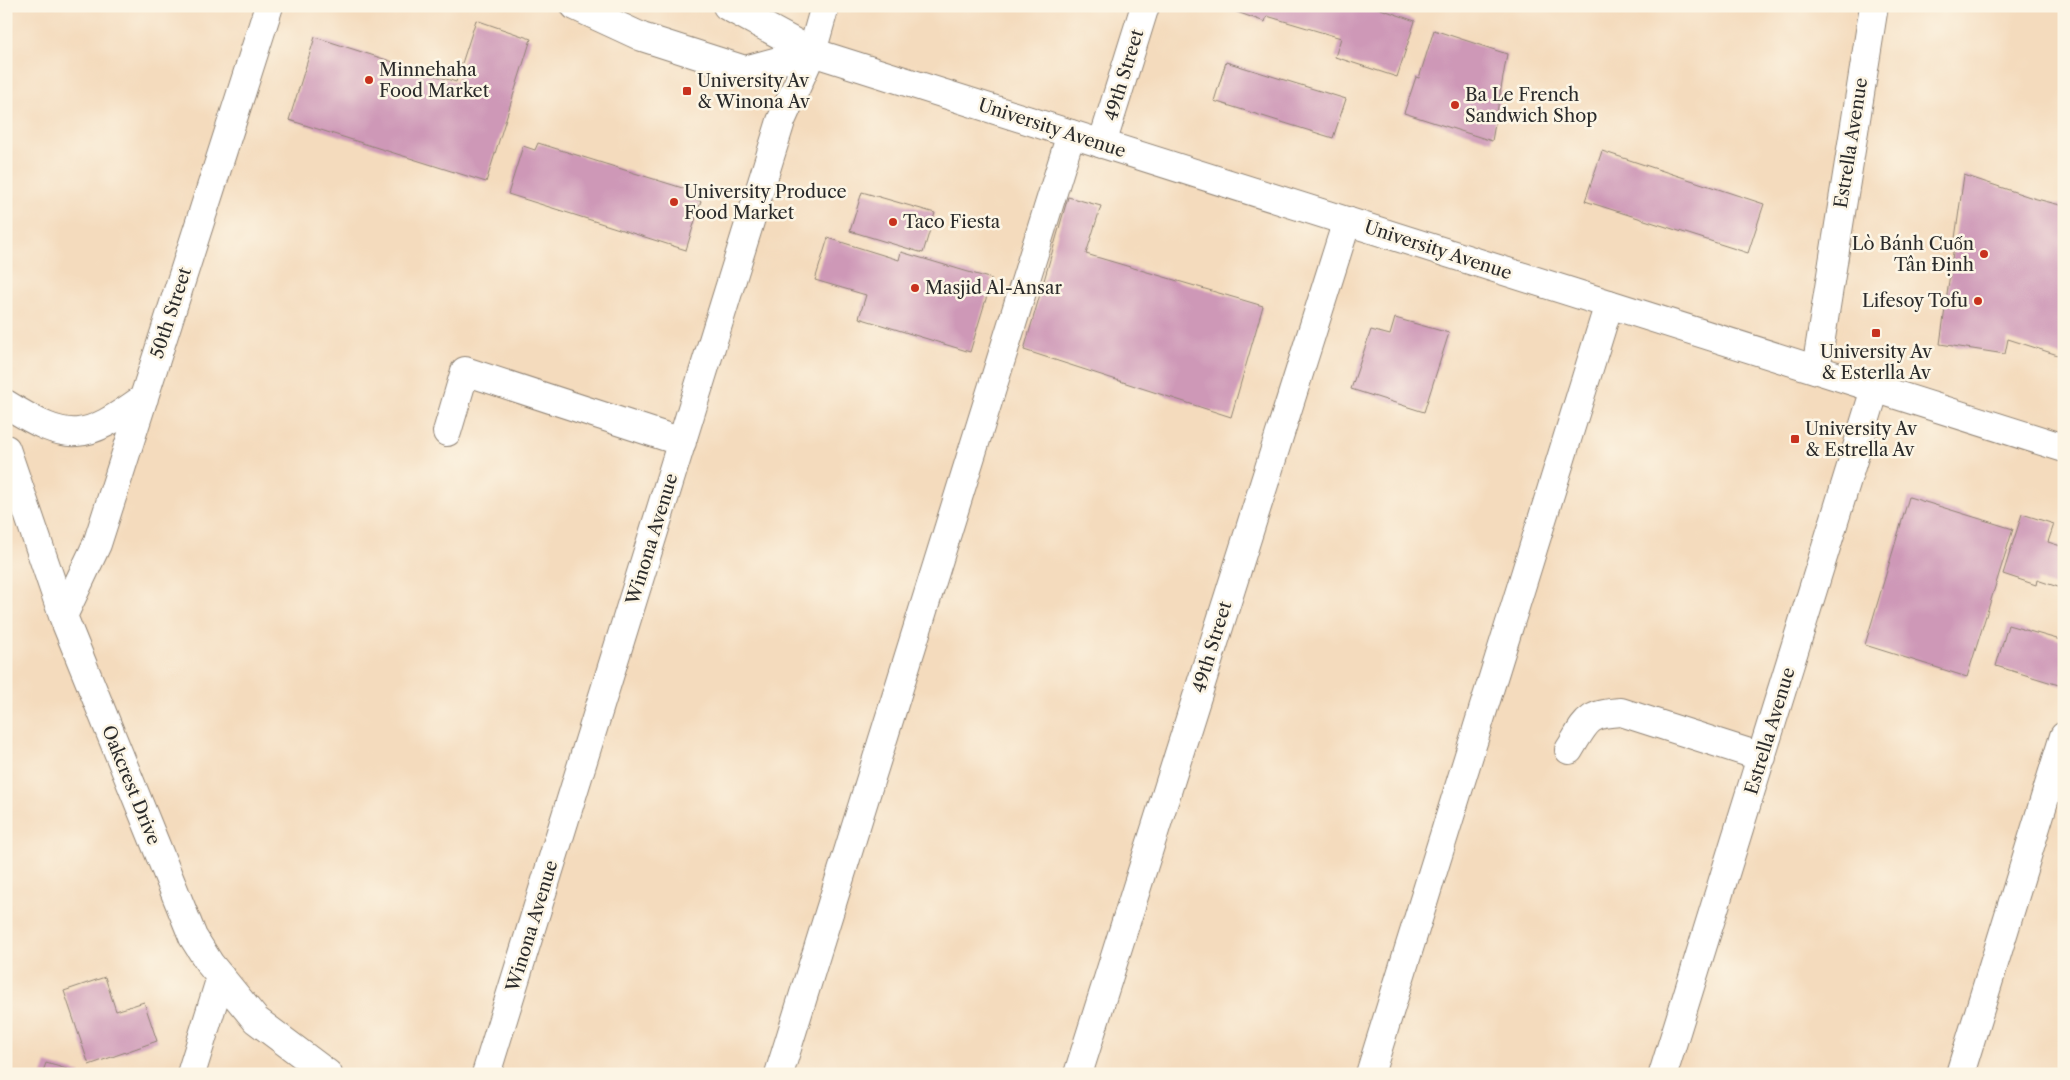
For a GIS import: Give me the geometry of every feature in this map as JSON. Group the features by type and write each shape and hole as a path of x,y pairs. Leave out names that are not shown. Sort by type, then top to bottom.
{"street":[{"name":"50th Street","path":"63,616 97,544 269,6"},
{"path":"575,6 642,37 745,70 812,52"},
{"name":"University Avenue","path":"727,6 812,52 2064,448"},
{"name":"Winona Avenue","path":"486,1074 781,121 812,52 825,6"},
{"name":"49th Street","path":"1102,144 1145,6"},
{"name":"Estrella Avenue","path":"1816,369 1874,6"},
{"path":"779,1074 1070,134"},
{"name":"49th Street","path":"1078,1074 1346,221"},
{"path":"1370,1074 1609,304"},
{"path":"446,432 465,370 682,442"},
{"name":"Estrella Avenue","path":"1663,1074 1875,388"},
{"path":"6,404 39,425 62,432 85,432 111,421 144,398"},
{"name":"Oakcrest Drive","path":"6,449 63,616 193,937 221,977 256,1020 328,1074"},
{"path":"1569,750 1585,725 1597,714 1621,712 1762,757"},
{"path":"1960,1074 2064,736"},
{"path":"191,1074 221,977"}],"building":[{"path":"1220,6 1372,6 1415,21 1397,77 1335,57 1341,38 1267,16 1265,22"},
{"path":"476,20 531,39 486,182 289,120 315,37 456,82"},
{"path":"1434,30 1507,54 1492,141 1404,113 1416,77 1419,78"},
{"path":"1226,62 1346,99 1333,138 1214,101"},
{"path":"538,143 689,190 687,197 701,201 686,250 508,194 523,146 535,150"},
{"path":"1602,151 1764,204 1748,253 1585,201"},
{"path":"1964,175 2033,198 2064,206 2064,357 2008,339 2005,354 1940,344"},
{"name":"Taco Fiesta","path":"862,192 935,213 923,253 850,231"},
{"path":"1068,197 1101,206 1086,254 1263,306 1231,417 1024,350"},
{"name":"Masjid Al-Ansar","path":"828,238 899,260 901,252 992,279 970,352 859,318 866,295 815,280"},
{"path":"1395,318 1449,333 1424,412 1351,389 1371,330 1390,335"},
{"path":"1909,497 2013,529 1967,677 1865,645"},
{"path":"2022,514 2054,524 2048,542 2064,547 2064,589 2037,580 2036,585 2003,574"},
{"path":"2008,625 2064,641 2062,686 1996,666"},
{"path":"105,977 116,1011 144,1002 157,1041 89,1065 64,991"},
{"path":"46,1063 81,1073 81,1074 42,1074"}],"place":[{"name":"Minnehaha Food Market","path":"369,80"},
{"name":"University Av & Winona Av","path":"687,91"},
{"name":"Ba Le French Sandwich Shop","path":"1455,105"},
{"name":"University Produce Food Market","path":"674,202"},
{"name":"Taco Fiesta","path":"893,222"},
{"name":"Lò Bánh Cuốn Tân Định","path":"1984,254"},
{"name":"Masjid Al-Ansar","path":"915,288"},
{"name":"Lifesoy Tofu","path":"1978,301"},
{"name":"University Av & Esterlla Av","path":"1876,333"},
{"name":"University Av & Estrella Av","path":"1795,439"}]}
